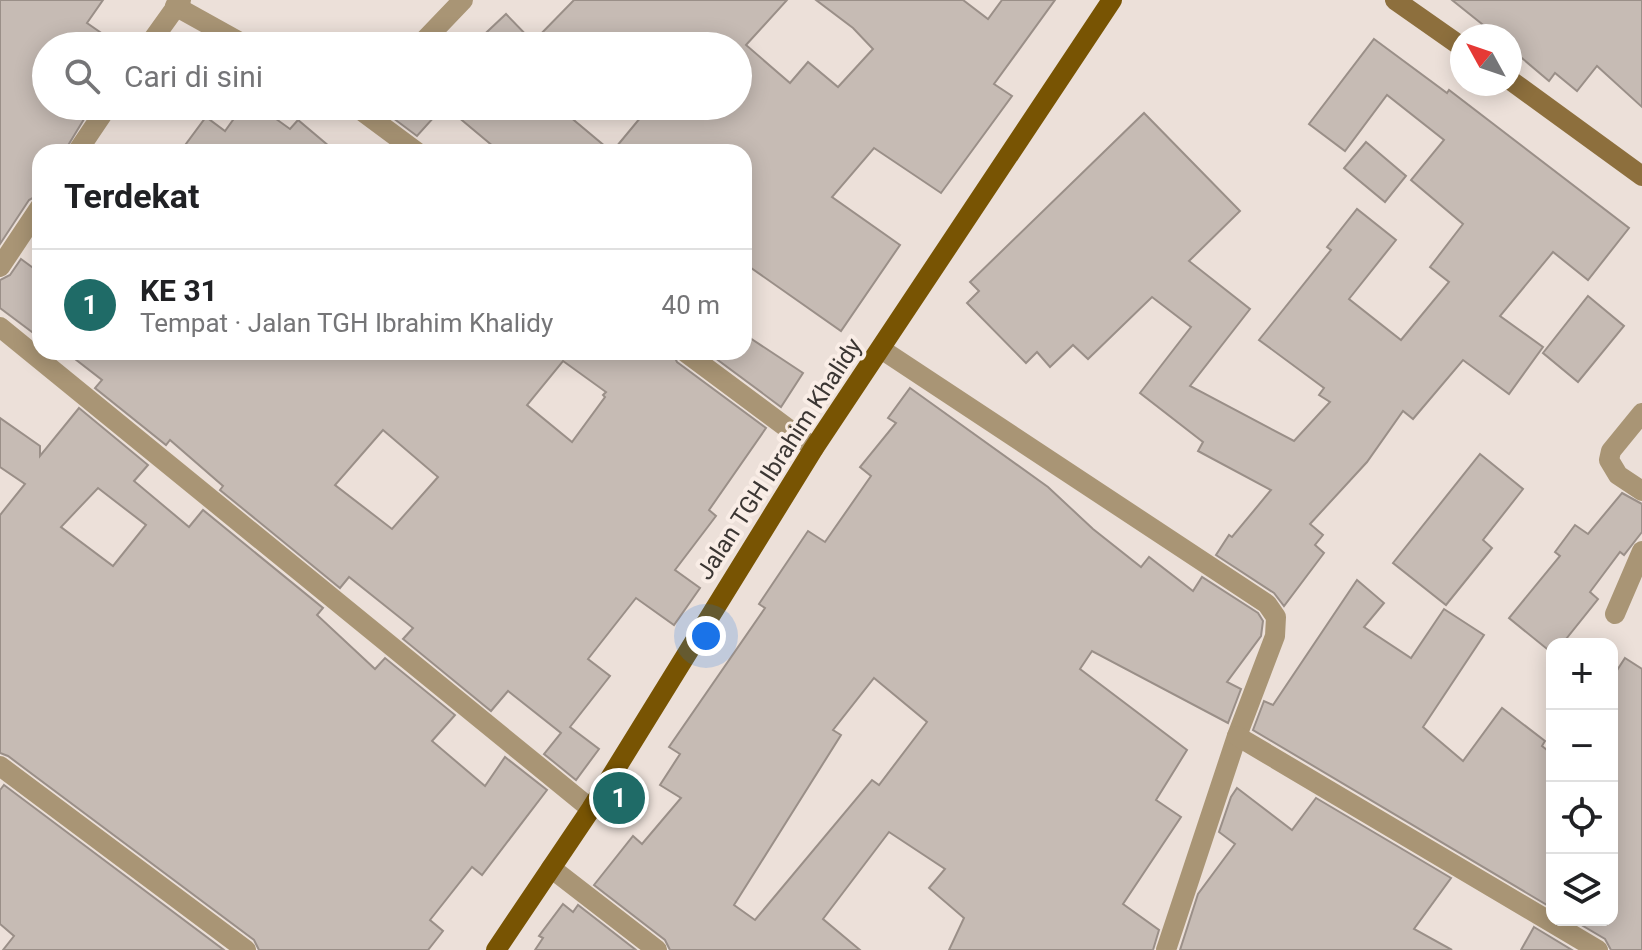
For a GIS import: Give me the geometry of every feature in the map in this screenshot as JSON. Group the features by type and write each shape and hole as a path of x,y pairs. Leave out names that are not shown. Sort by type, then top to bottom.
{"main road":[{"name":"Jalan TGH Ibrahim Khalidy","path":"496,950 591,809 814,448 1112,0"},
{"path":"1395,0 1450,39"},
{"path":"1522,89 1642,176"}],"street":[{"path":"432,32 463,0"},
{"path":"158,32 178,3 225,32"},
{"path":"82,144 99,120"},
{"path":"376,120 407,144"},
{"path":"0,267 32,219"},
{"path":"0,327 32,353"},
{"path":"881,349 1267,604 1276,617 1275,636 1237,736 1166,950"},
{"path":"40,360 591,809"},
{"path":"696,360 814,448"},
{"path":"1642,413 1611,451 1609,460 1618,475 1642,491"},
{"path":"1615,614 1642,551"},
{"path":"1237,736 1590,948"},
{"path":"0,766 246,950"},
{"path":"551,868 657,950"}],"building":[{"path":"0,0 103,0 87,23 100,32 32,32 32,120 83,120 69,144 32,144 32,198 0,244"},
{"path":"574,0 787,0 752,38 752,32 543,32"},
{"path":"816,0 963,0 988,19 1002,0 1055,0 994,84 1012,96 941,193 874,148 832,197 900,245 841,331 752,269 752,144 619,144 638,120 752,120 752,50 790,83 808,62 838,87 873,49 853,28"},
{"path":"1452,0 1642,0 1642,107 1597,66 1577,91 1555,73 1549,81 1522,58 1522,24 1482,24"},
{"path":"506,14 523,32 487,32"},
{"path":"1374,39 1447,93 1449,90 1450,96 1457,96 1629,228 1588,280 1553,252 1500,316 1543,347 1509,394 1463,360 1413,419 1403,411 1367,462 1310,524 1323,535 1315,545 1324,553 1284,606 1274,593 1216,555 1229,535 1232,537 1271,490 1198,451 1203,442 1140,393 1191,327 1152,297 1088,359 1073,345 1050,367 1037,352 1026,363 967,303 979,291 970,282 1144,113 1240,211 1189,261 1250,309 1190,386 1294,441 1330,402 1319,395 1324,388 1259,340 1331,250 1327,247 1357,209 1396,240 1349,299 1401,340 1449,282 1430,267 1463,224 1411,180 1444,140 1387,95 1345,151 1309,124"},
{"path":"204,120 210,120 225,131 233,120 277,120 290,129 298,120 326,144 186,144"},
{"path":"396,120 431,120 417,136"},
{"path":"462,120 574,120 602,144 490,144"},
{"path":"1366,142 1406,176 1385,202 1344,168"},
{"path":"21,259 32,267 32,332 0,308 0,280 10,275"},
{"path":"1588,296 1624,326 1578,382 1543,353"},
{"path":"752,339 803,373 781,407 718,360 752,360"},
{"path":"76,360 676,360 766,428 709,510 716,516 675,570 700,588 674,625 636,598 588,659 610,676 570,727 599,749 576,780 544,754 561,733 508,691 491,711 403,639 413,628 349,577 340,588 220,490 223,486 170,440 166,445 95,388 102,380","holes":["563,361 606,392 572,442 527,405","383,430 438,477 392,529 335,485"]},
{"path":"910,388 1048,487 1093,529 1141,567 1149,557 1193,591 1202,577 1258,613 1263,621 1261,636 1227,682 1241,689 1228,723 1092,651 1080,669 1187,750 1156,800 1181,817 1123,904 1159,930 1153,950 949,950 964,918 929,888 945,869 889,832 823,919 860,950 670,950 665,940 594,885 633,836 642,844 681,798 660,785 680,754 669,747 765,608 759,604 808,531 825,542 871,476 860,467 896,423 888,418","holes":["874,678 927,722 879,785 872,780 755,920 734,905 841,735 833,730"]},
{"path":"79,408 148,465 134,481 189,527 203,510 323,608 317,615 375,669 385,658 455,715 432,741 485,786 505,757 547,790 482,875 472,867 430,920 443,931 428,950 259,950 254,940 0,753 0,515 25,484 0,467 0,418 40,446 40,456","holes":["98,488 146,525 113,566 61,527"]},
{"path":"1480,454 1523,489 1483,540 1492,548 1446,605 1393,563"},
{"path":"1622,493 1642,504 1642,532 1624,555 1620,552 1590,592 1598,599 1567,638 1546,638 1546,648 1509,618 1560,556 1555,552 1575,525 1588,534"},
{"path":"1357,580 1384,603 1364,627 1411,658 1444,609 1484,635 1423,727 1463,761 1502,708 1545,741 1542,746 1546,749 1546,904 1253,730 1264,701 1273,705"},
{"path":"1625,658 1642,669 1642,950 1611,950 1605,939 1583,926 1618,926 1618,669"},
{"path":"4,785 224,950 3,950 14,936 0,924 0,790"},
{"path":"1237,788 1292,830 1316,798 1451,878 1414,929 1452,950 1180,950 1198,894 1235,844 1219,832"},
{"path":"563,904 573,912 578,905 636,950 535,950 543,938 539,936"},
{"path":"1534,927 1572,950 1521,950"}],"place":[{"name":"KE 31","path":"619,798"}]}
